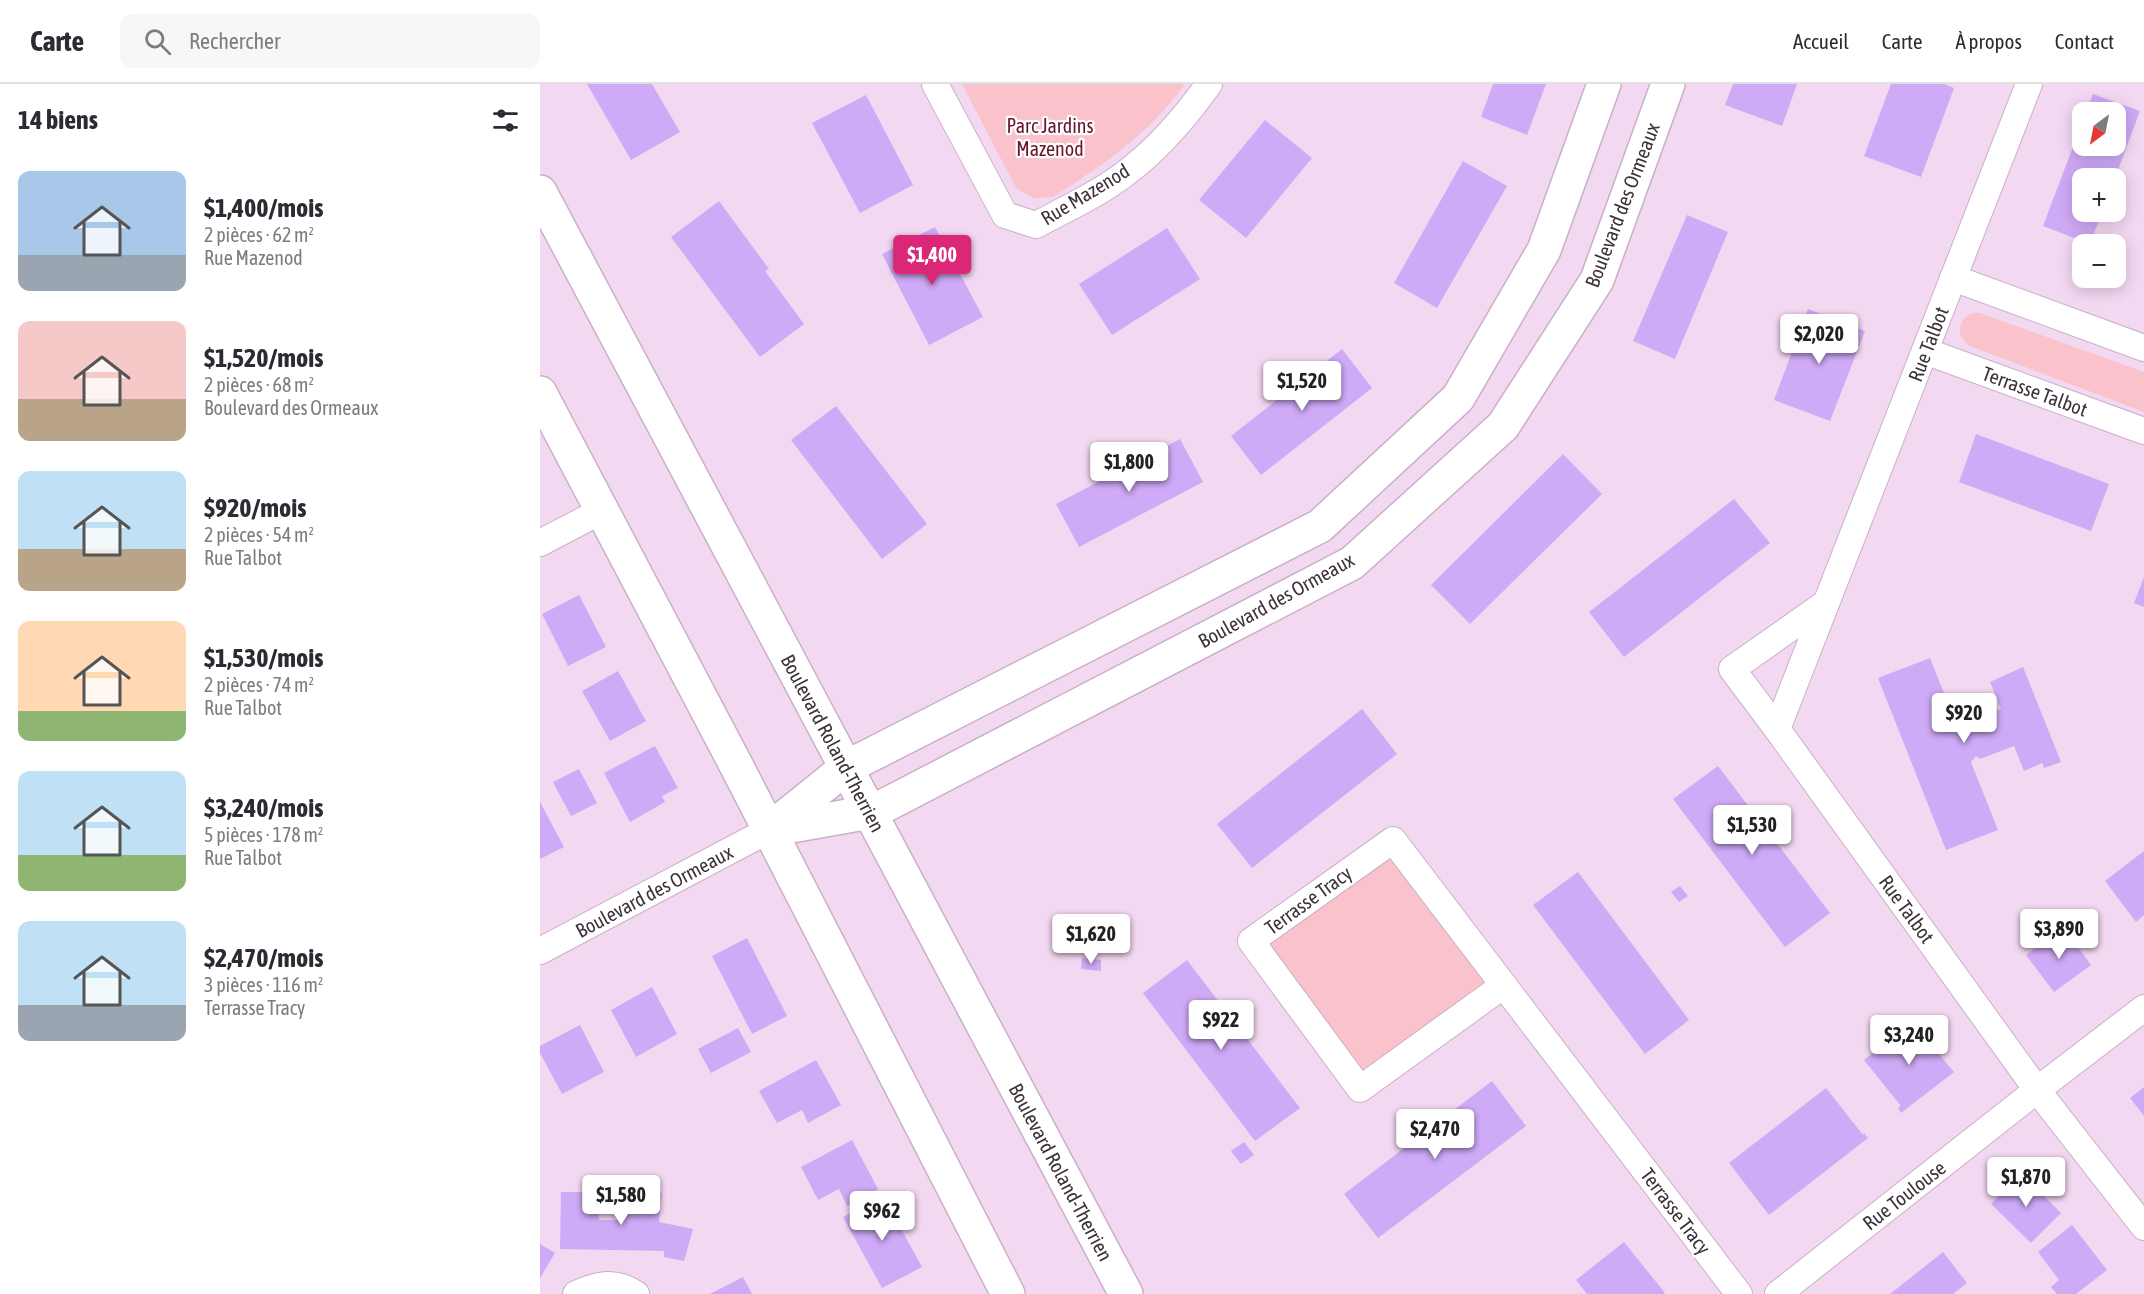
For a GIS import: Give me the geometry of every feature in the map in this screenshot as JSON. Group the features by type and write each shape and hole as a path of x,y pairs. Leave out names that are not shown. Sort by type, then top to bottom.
{"street":[{"name":"Rue Mazenod","path":"935,84 1005,216 1036,225 1109,185 1143,158 1173,129 1209,84"},
{"name":"Boulevard des Ormeaux","path":"540,951 769,830 847,767 1320,526 1458,398 1544,250 1604,84"},
{"name":"Boulevard des Ormeaux","path":"769,830 870,812 1352,563 1503,426 1597,280 1668,84"},
{"name":"Rue Talbot","path":"1777,729 2029,84"},
{"name":"Boulevard Roland-Therrien","path":"540,192 1126,1294"},
{"path":"1953,278 2144,348"},
{"name":"Terrasse Talbot","path":"1925,351 2144,431"},
{"path":"540,393 603,510 1008,1294"},
{"path":"540,543 603,510"},
{"name":"Rue Talbot","path":"1826,603 1732,669 2037,1090 2144,1227"},
{"name":"Terrasse Tracy","path":"1504,985 1360,1089 1251,941 1393,840 1504,985 1739,1294"},
{"name":"Rue Toulouse","path":"1778,1294 2144,1008"},
{"path":"576,1294 597,1285 625,1287 636,1294"}],"green space":[{"name":"Parc Jardins Mazenod","path":"962,84 1185,84 1157,118 1125,147 1053,197 1033,198 1016,188"},
{"path":"1974,313 1980,313 2144,372 2144,412 1970,346 1962,338 1960,328 1964,319"},
{"path":"1391,851 1492,983 1362,1077 1262,944"}],"building":[{"path":"587,84 652,84 680,132 631,160"},
{"path":"1493,84 1546,84 1527,135 1481,117"},
{"path":"1733,84 1797,84 1782,126 1725,105"},
{"path":"1891,84 1944,84 1954,88 1921,177 1864,156"},
{"path":"2093,94 2115,102 2090,102"},
{"path":"866,95 913,185 860,213 812,123"},
{"path":"2126,106 2140,111 2126,149"},
{"path":"1265,120 1312,158 1246,238 1199,200"},
{"path":"2072,149 2072,156 2123,156 2119,168 2072,168 2072,222 2098,222 2094,234 2072,234 2072,237 2043,226"},
{"path":"1463,161 1507,186 1437,308 1394,283"},
{"path":"719,201 769,269 765,271 804,324 760,357 671,237"},
{"path":"1687,215 1728,232 1675,359 1633,341"},
{"path":"935,227 983,317 929,345 882,254"},
{"path":"1167,228 1200,279 1112,335 1079,284"},
{"path":"1808,309 1865,331 1830,421 1774,400"},
{"path":"1342,349 1372,388 1261,475 1231,436"},
{"path":"836,406 927,524 882,559 791,440"},
{"path":"1976,434 2109,484 2091,531 1959,482"},
{"path":"1180,439 1203,482 1079,547 1056,504"},
{"path":"1563,454 1602,494 1470,624 1431,585"},
{"path":"1734,499 1770,543 1624,657 1589,612"},
{"path":"2144,577 2144,607 2134,603"},
{"path":"579,595 606,647 568,666 542,614"},
{"path":"1930,658 1957,726 2001,709 1990,682 2023,667 2061,762 2044,768 2042,763 2024,771 2014,746 1980,759 1976,756 1971,762 1998,830 1946,850 1878,678"},
{"path":"618,671 646,721 610,741 582,691"},
{"path":"1362,709 1397,754 1252,868 1217,824"},
{"path":"655,746 678,788 662,796 665,802 630,822 604,773"},
{"path":"1718,766 1830,913 1785,947 1673,799"},
{"path":"579,769 597,803 571,816 553,782"},
{"path":"540,802 564,847 540,859"},
{"path":"2144,851 2144,915 2136,922 2105,881"},
{"path":"1578,872 1689,1020 1645,1054 1533,905"},
{"path":"1680,886 1688,896 1679,902 1671,892"},
{"path":"2058,910 2065,918 2058,923 2051,914"},
{"path":"2063,927 2091,965 2054,992 2026,955"},
{"path":"747,938 787,1016 752,1034 712,956"},
{"path":"1082,958 1101,960 1101,971 1081,969"},
{"path":"1187,960 1300,1108 1255,1141 1143,993"},
{"path":"652,987 677,1034 636,1057 611,1010"},
{"path":"1912,1022 1954,1072 1901,1113 1898,1108 1901,1106 1864,1060"},
{"path":"580,1025 604,1072 562,1094 540,1053 540,1046"},
{"path":"738,1028 751,1052 711,1073 698,1049"},
{"path":"816,1060 841,1105 808,1123 802,1110 777,1123 759,1091"},
{"path":"1492,1081 1526,1126 1378,1238 1344,1194"},
{"path":"2144,1087 2144,1116 2130,1098"},
{"path":"1826,1088 1863,1135 1864,1133 1868,1138 1769,1215 1729,1163"},
{"path":"852,1140 878,1189 847,1206 839,1189 818,1200 801,1167"},
{"path":"1244,1142 1254,1155 1241,1164 1231,1151"},
{"path":"2021,1173 2061,1213 2031,1243 1991,1204"},
{"path":"561,1192 595,1192 599,1220 621,1220 624,1195 662,1193 659,1222 693,1229 684,1261 664,1257 664,1251 560,1249"},
{"path":"883,1196 922,1267 882,1288 843,1217"},
{"path":"2072,1225 2107,1270 2076,1294 2057,1294 2051,1287 2059,1280 2038,1252"},
{"path":"1624,1242 1665,1293 1587,1294 1576,1280"},
{"path":"540,1244 555,1253 540,1278"},
{"path":"1943,1252 1967,1283 1953,1294 1890,1294"},
{"path":"743,1277 752,1294 710,1294"}]}
